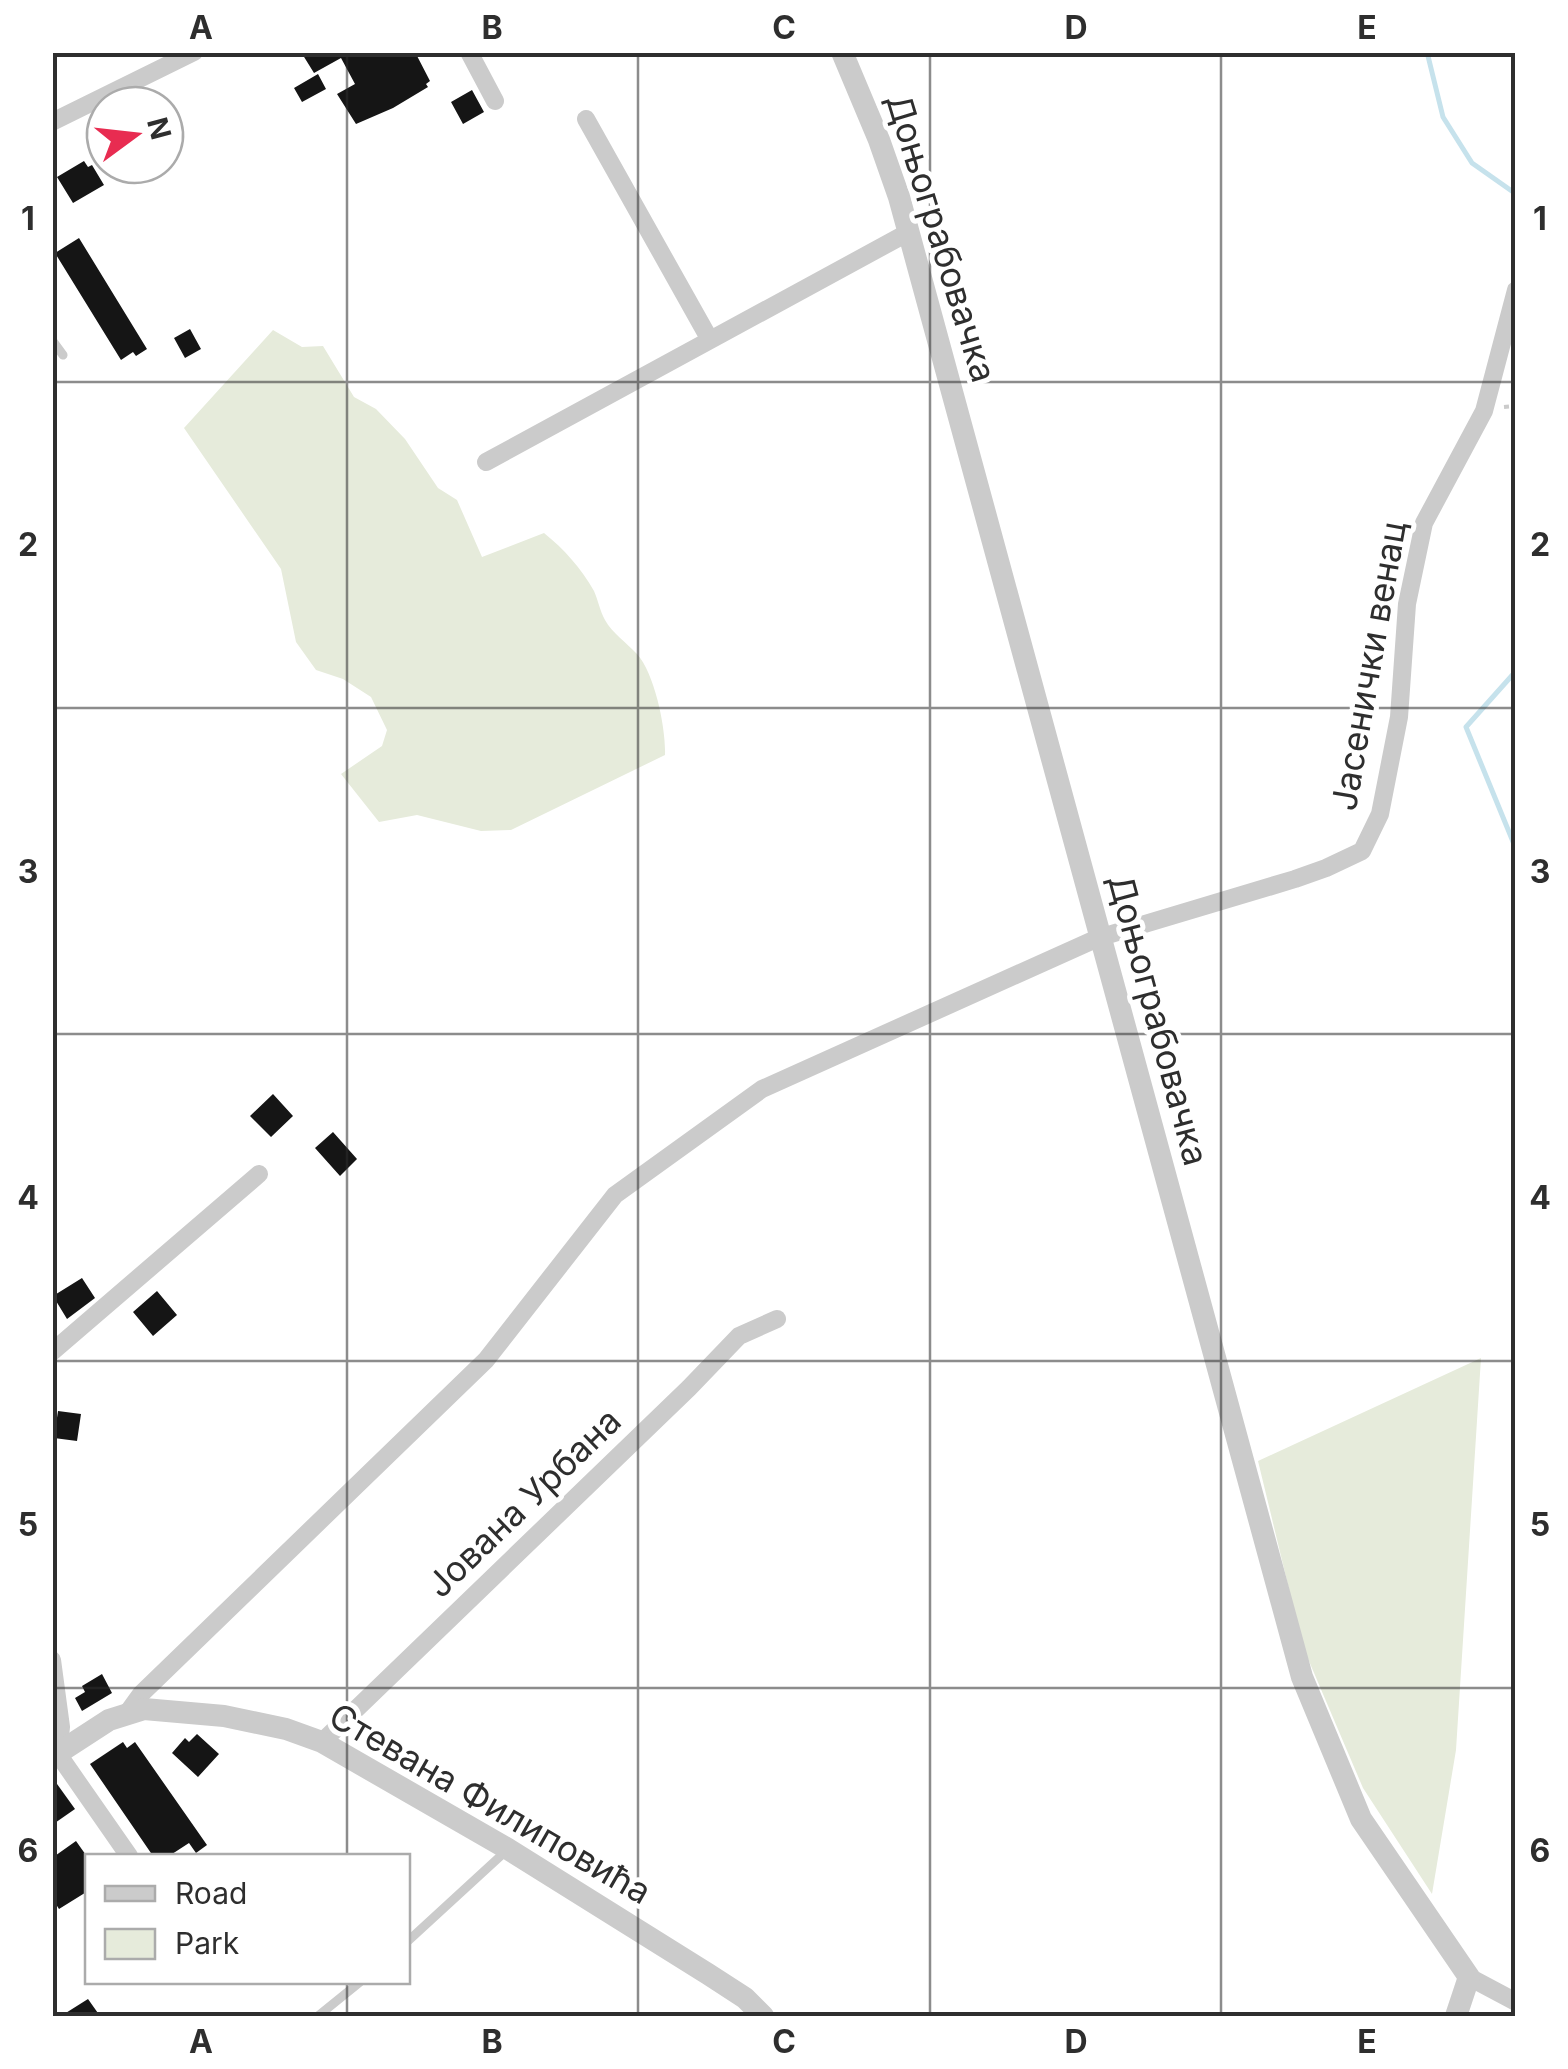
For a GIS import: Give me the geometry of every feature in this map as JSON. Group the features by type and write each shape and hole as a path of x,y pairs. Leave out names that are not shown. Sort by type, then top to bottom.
{"street":[{"path":"52,122 194,52"},
{"path":"469,52 495,101"},
{"name":"Доњограбовачка","path":"842,52 880,140 909,232 1302,1678 1362,1819 1470,1977"},
{"path":"586,119 710,340"},
{"path":"486,462 909,232"},
{"name":"Јасенички венац","path":"1098,938 1326,868 1362,850 1380,814 1388,784 1399,717 1406,604 1424,523 1484,410 1516,290"},
{"path":"55,1756 128,1712 142,1694 486,1360 615,1195 762,1089 1098,938"},
{"path":"52,1352 259,1174"},
{"name":"Јована Урбана","path":"322,1742 739,1336 777,1319"},
{"path":"52,1660 61,1727 55,1756 128,1854"},
{"name":"Стевана Филиповића","path":"128,1712 162,1710 256,1720 322,1742 508,1850 708,1974 745,1998 763,2016"},
{"path":"1456,2016 1470,1977 1516,2002"}],"lane":[{"path":"52,340 63,355"},
{"path":"410,1940 508,1850"},
{"path":"318,2016 358,1984"}],"path":[{"path":"1504,407 1514,406"}],"green space":[{"path":"273,330 302,347 323,346 354,397 376,409 405,439 438,488 457,500 482,557 544,533 565,552 584,574 608,625 637,654 649,675 664,731 665,755 511,830 481,831 417,815 379,822 341,774 382,746 387,730 371,697 343,679 316,670 296,642 281,569 184,428"},
{"path":"1481,1358 1456,1750 1432,1894 1363,1788 1303,1647 1258,1461"}],"building":[{"path":"301,52 415,52 430,81 428,87 393,108 356,124 337,94 355,84 341,58 314,73"},
{"path":"318,74 326,89 302,102 294,88"},
{"path":"472,90 484,112 463,124 451,102"},
{"path":"84,161 85,185 104,185 73,203 57,177"},
{"path":"79,238 147,349 136,356 133,352 121,360 55,253"},
{"path":"190,329 201,349 185,358 174,338"},
{"path":"273,1094 293,1116 271,1137 250,1116"},
{"path":"333,1132 357,1159 340,1176 315,1148"},
{"path":"82,1278 95,1298 67,1319 53,1296"},
{"path":"157,1291 177,1315 153,1336 133,1312"},
{"path":"58,1411 81,1414 77,1441 54,1438"},
{"path":"102,1674 112,1693 82,1711 75,1698 85,1692 82,1686"},
{"path":"197,1734 219,1754 198,1777 172,1753 185,1738 189,1742"},
{"path":"123,1742 127,1748 135,1742 207,1845 196,1853 189,1843 172,1854 152,1854 90,1764"},
{"path":"52,1777 75,1809 52,1825"},
{"path":"76,1841 85,1854 85,1893 59,1909 52,1898 52,1858"},
{"path":"88,1999 100,2016 61,2016"}],"waterway":[{"path":"1427,52 1443,117 1472,163 1516,194"},
{"path":"1516,671 1466,727 1516,849"}]}
